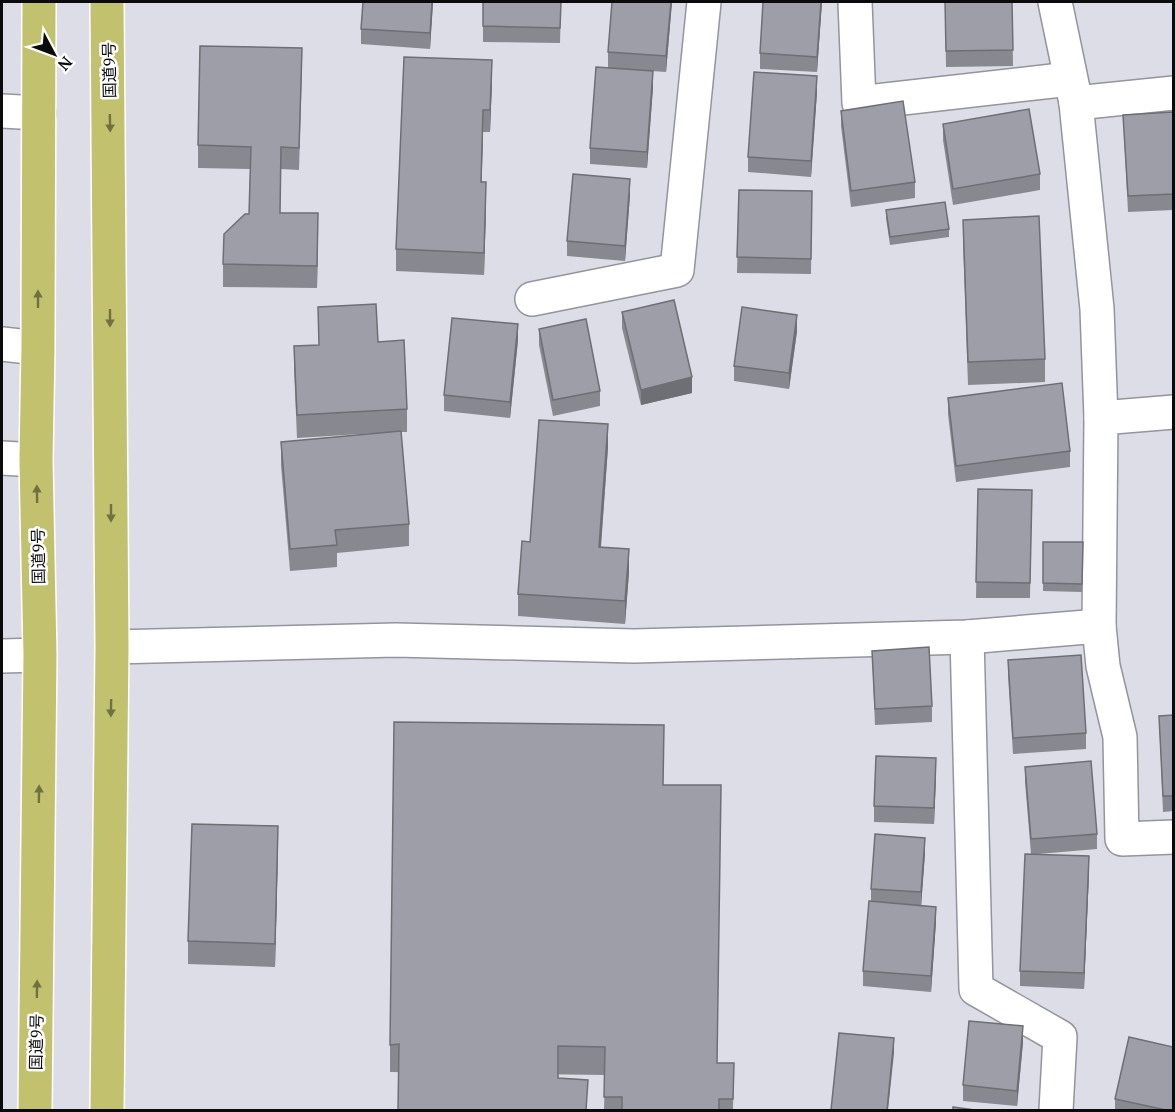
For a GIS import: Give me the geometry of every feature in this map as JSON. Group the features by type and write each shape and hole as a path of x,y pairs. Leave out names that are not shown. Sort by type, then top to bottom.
{"highway":[{"name":"国道9号","path":"35,1110 40,656 36,460 39,2"},
{"name":"国道9号","path":"107,2 112,647 107,1110"}],"street":[{"path":"531,299 677,270 705,2"},
{"path":"855,2 859,103 1073,91 1173,93"},
{"path":"1055,2 1073,91 1096,309 1101,418 1099,626 1103,666 1120,736 1122,839 1173,837"},
{"path":"2,111 39,113"},
{"path":"2,344 38,348"},
{"path":"1101,418 1173,412"},
{"path":"2,458 36,460"},
{"path":"112,647 396,640 634,646 967,637 1099,626"},
{"path":"967,637 976,989 1060,1036 1056,1110"},
{"path":"2,656 40,656"}],"building":[{"path":"363,2 432,2 430,33 361,29"},
{"path":"483,2 561,2 560,28 483,26"},
{"path":"612,2 671,2 666,56 608,52"},
{"path":"763,2 821,2 817,57 760,53"},
{"path":"945,2 1012,2 1013,50 946,51"},
{"path":"200,46 302,48 299,148 281,147 280,213 318,213 317,266 223,264 224,234 245,214 249,214 251,147 198,145"},
{"path":"404,57 492,60 490,110 483,110 481,182 486,182 484,253 396,249"},
{"path":"596,67 653,71 647,152 590,148"},
{"path":"754,72 817,76 811,161 748,157"},
{"path":"903,101 915,182 851,191 841,111"},
{"path":"1029,109 1040,174 953,189 943,124"},
{"path":"1173,112 1173,194 1128,196 1123,115"},
{"path":"573,174 630,179 625,246 567,241"},
{"path":"739,190 812,191 811,259 737,257"},
{"path":"945,202 949,229 890,237 886,210"},
{"path":"1039,216 1045,359 968,362 963,220"},
{"path":"674,300 692,377 641,390 622,312"},
{"path":"376,304 378,342 404,340 407,409 297,415 294,346 319,345 318,307"},
{"path":"742,307 797,315 789,373 734,366"},
{"path":"452,318 518,324 510,402 444,395"},
{"path":"586,319 600,391 553,400 539,329"},
{"path":"1062,383 1070,451 956,466 948,398"},
{"path":"539,420 608,424 599,547 629,549 625,601 518,594 522,541 530,542"},
{"path":"401,431 409,524 335,530 337,545 290,549 281,442"},
{"path":"978,489 1032,490 1030,583 976,582"},
{"path":"1043,542 1083,542 1082,584 1043,583"},
{"path":"929,647 932,706 875,709 872,651"},
{"path":"1081,655 1086,733 1013,738 1008,660"},
{"path":"1173,715 1173,796 1163,796 1159,716"},
{"path":"394,722 664,725 663,785 721,785 717,1063 734,1063 733,1099 719,1099 719,1110 622,1110 622,1097 604,1097 605,1047 558,1046 558,1078 588,1080 586,1110 398,1110 399,1044 390,1045"},
{"path":"876,756 936,758 934,808 874,806"},
{"path":"1091,761 1097,834 1031,839 1025,767"},
{"path":"192,824 278,826 275,944 188,941"},
{"path":"875,834 925,838 921,892 871,889"},
{"path":"1025,854 1089,856 1084,973 1020,971"},
{"path":"869,901 936,907 931,976 863,971"},
{"path":"969,1021 1023,1026 1017,1091 963,1085"},
{"path":"839,1033 894,1038 887,1110 831,1110"},
{"path":"1129,1037 1173,1047 1173,1110 1115,1099"},
{"path":"953,1107 975,1110 953,1110"}]}
